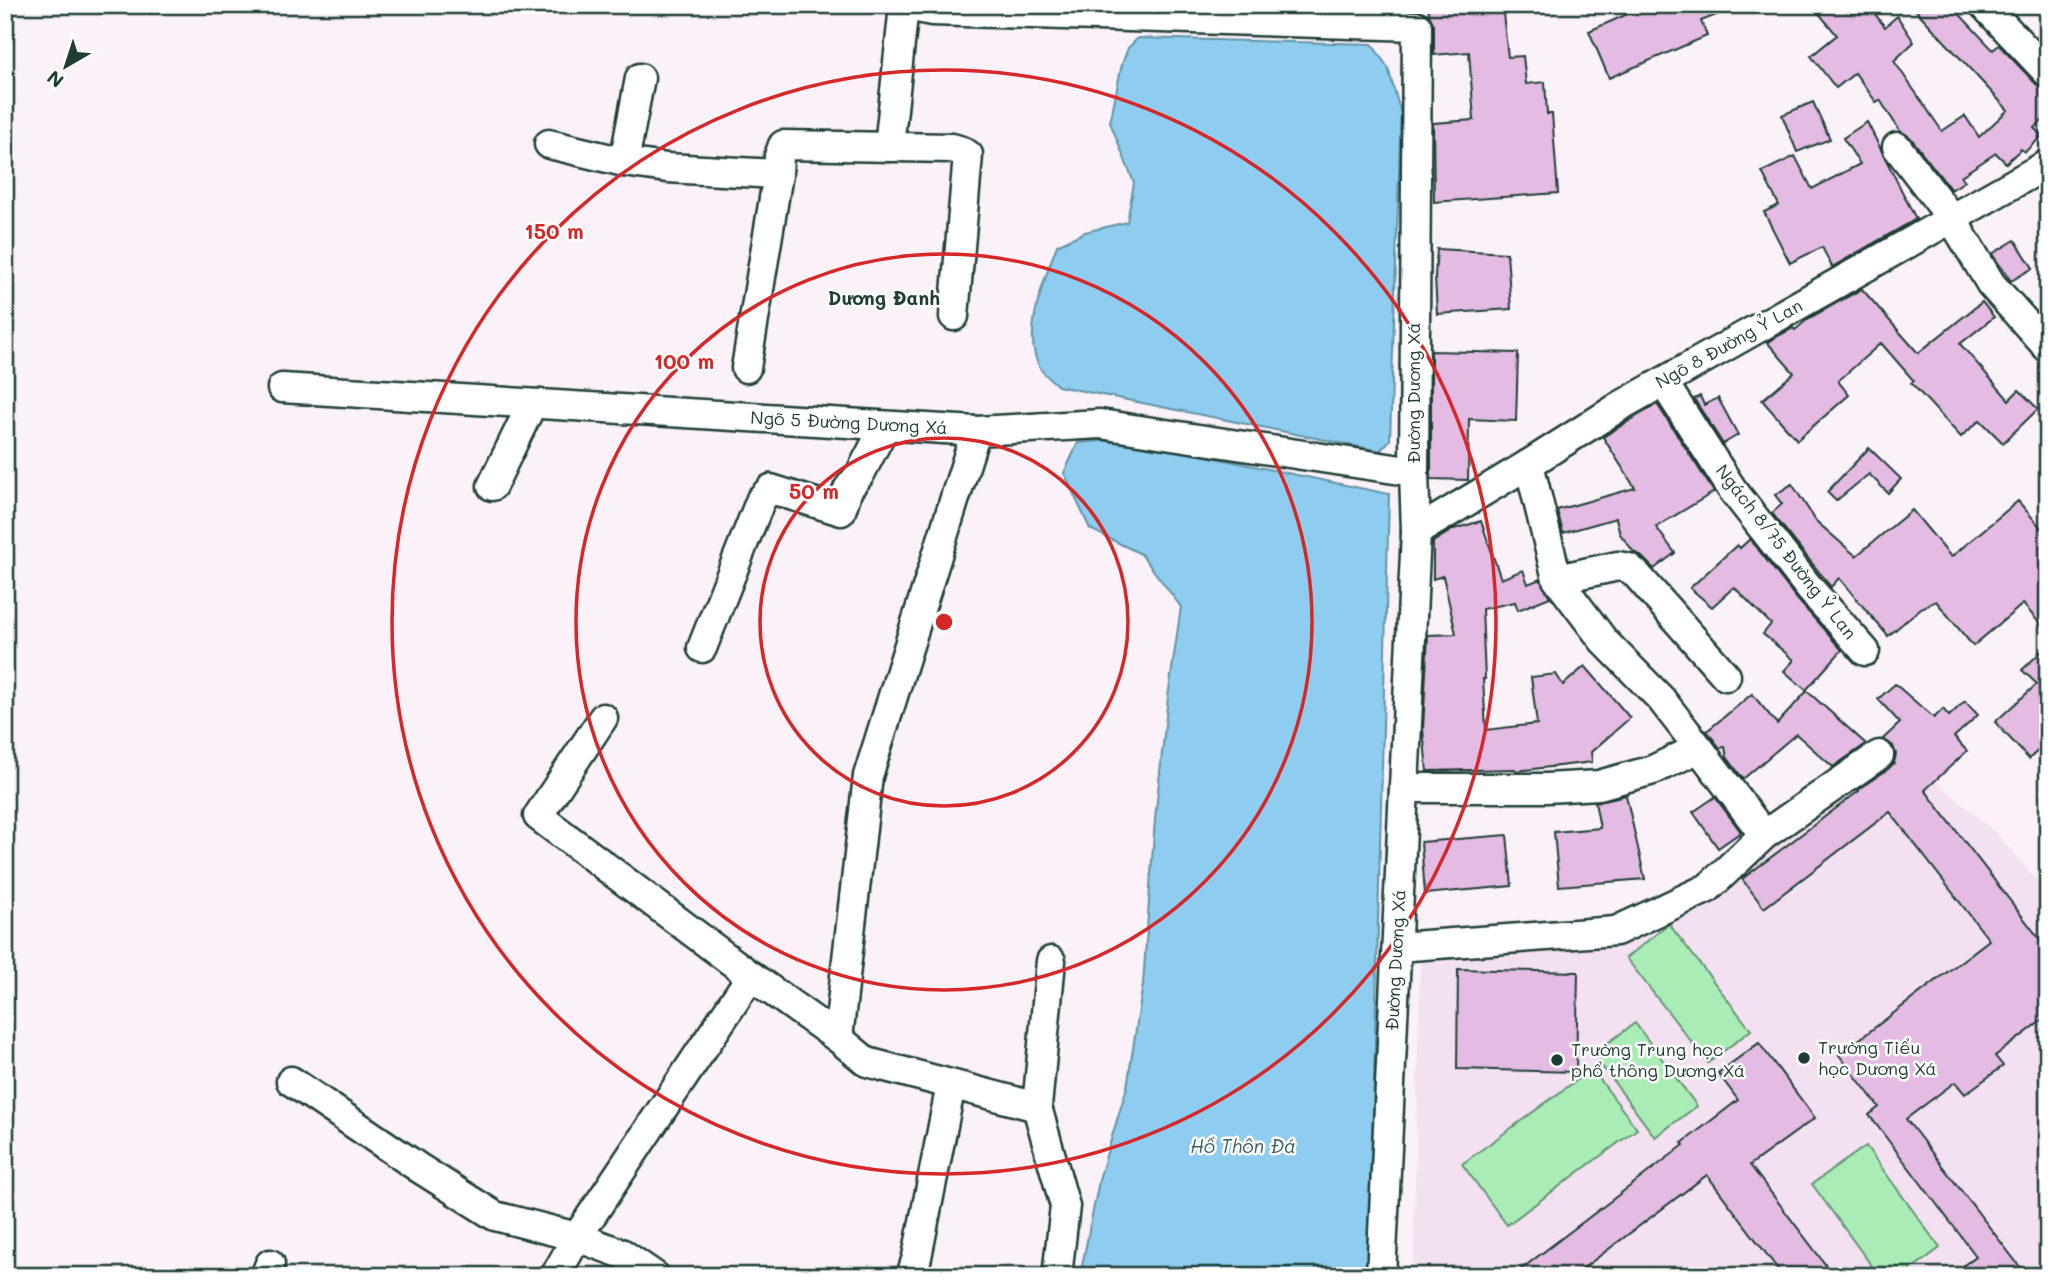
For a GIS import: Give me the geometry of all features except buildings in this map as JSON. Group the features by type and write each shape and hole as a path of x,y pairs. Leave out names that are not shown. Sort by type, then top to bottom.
{"street":[{"path":"889,147 903,5"},
{"name":"Đường Dương Xá","path":"903,5 932,11 1127,13 1355,24 1416,15 1416,532 1381,1276"},
{"path":"1984,5 2048,73"},
{"path":"624,162 640,78"},
{"path":"550,144 624,162 667,168 778,174"},
{"path":"746,368 779,156 783,145 952,148 968,155 954,316"},
{"path":"1897,147 1952,219 1991,284 2048,348"},
{"name":"Ngõ 8 Đường Ỷ Lan","path":"1416,532 1622,405 2048,164"},
{"name":"Ngách 8/75 Đường Ỷ Lan","path":"1663,382 1732,489 1810,589 1865,651"},
{"name":"Ngõ 5 Đường Dương Xá","path":"282,388 975,431 1100,424 1414,472"},
{"path":"492,486 532,404"},
{"path":"702,648 761,499 771,489 841,511 848,489 860,474 885,426"},
{"path":"838,1038 868,776 975,431"},
{"path":"1529,464 1557,579 1604,641 1661,699 1764,835"},
{"path":"1557,579 1618,566 1629,568 1726,676"},
{"path":"603,718 538,816 867,1062 1037,1107"},
{"path":"1404,788 1546,788 1599,785 1653,770 1699,748"},
{"path":"1397,947 1616,931 1708,888 1764,835 1879,755"},
{"path":"1051,961 1037,1107 1065,1206 1057,1276"},
{"path":"555,1276 577,1237 751,976"},
{"path":"291,1081 495,1216 577,1237 623,1254 655,1276"},
{"path":"911,1276 951,1085"}],"shaded area":[{"path":"1897,747 1996,833 2048,892 2048,1276 1413,1276 1420,958 1609,947 1768,841"}],"green space":[{"path":"1669,924 1751,1030 1708,1063 1626,958"},
{"path":"1635,1023 1697,1106 1655,1137 1593,1054"},
{"path":"1592,1069 1637,1129 1507,1225 1462,1164"},
{"path":"1866,1146 1940,1248 1902,1276 1879,1276 1812,1184"}],"water":[{"path":"1138,38 1372,44 1388,68 1401,114 1390,440 1380,451 1058,386 1042,371 1033,342 1033,325 1041,291 1057,245 1085,232 1127,222 1134,183 1110,122 1122,64 1128,48"},
{"name":"Hồ Thôn Đá","path":"1123,439 1389,494 1369,1276 1080,1276 1100,1176 1127,1087 1143,984 1155,819 1181,607 1141,554 1090,529 1064,473 1078,443"}],"place":[{"name":"Trường Tiểu học Dương Xá","path":"1804,1058"},
{"name":"Trường Trung học phổ thông Dương Xá","path":"1557,1060"}],"district":[{"name":"Dương Đanh","path":"884,298"}]}
